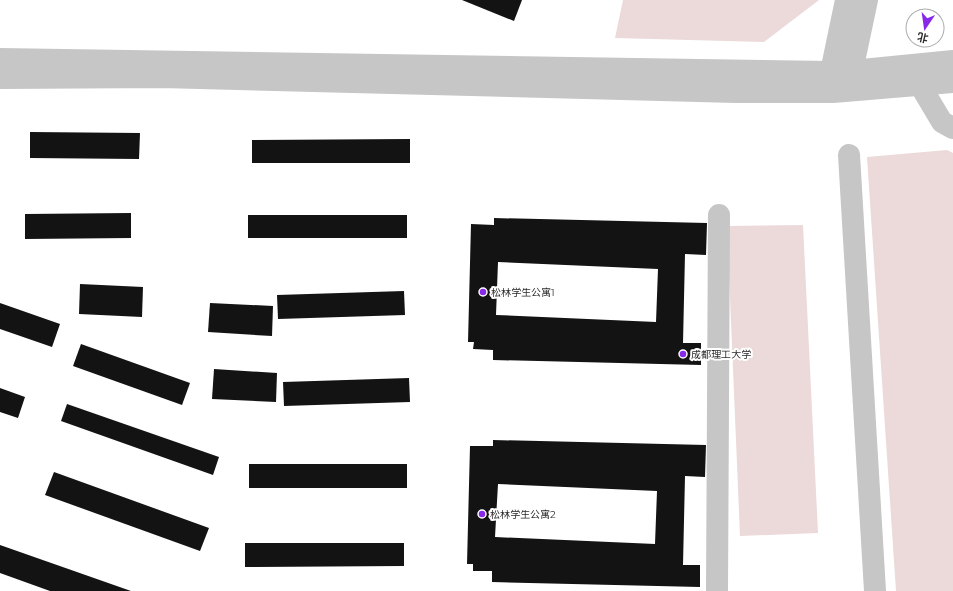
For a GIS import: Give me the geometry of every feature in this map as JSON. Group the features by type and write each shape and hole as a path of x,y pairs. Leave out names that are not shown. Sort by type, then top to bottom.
{"street":[{"path":"842,81 846,0"},
{"path":"842,81 867,0"},
{"path":"0,59 842,81 920,85 953,82"},
{"path":"0,78 162,77 736,92 842,81 953,61"},
{"path":"920,85 942,122 953,128"},
{"path":"849,155 875,591"},
{"path":"717,591 720,215"}],"shaded area":[{"path":"623,0 819,0 764,42 615,38"},
{"path":"947,150 953,153 953,591 896,591 867,157"},
{"path":"803,225 818,533 740,536 727,226"}],"building":[{"path":"462,0 522,0 514,21"},
{"path":"30,132 140,133 139,159 30,158"},
{"path":"410,139 410,163 252,163 252,140"},
{"path":"131,213 131,238 25,239 25,214"},
{"path":"248,215 407,215 407,238 248,238"},
{"name":"松林学生公寓1","path":"494,218 707,223 706,255 685,254 683,343 701,343 701,365 493,360 493,350 473,349 474,342 468,342 471,224 494,225","holes":["498,262 658,269 656,322 496,315"]},
{"path":"80,284 143,287 142,317 79,314"},
{"path":"404,291 405,315 278,319 277,295"},
{"path":"0,303 60,324 52,347 0,329"},
{"path":"210,303 273,306 272,336 208,332"},
{"path":"81,344 190,383 182,405 73,366"},
{"path":"214,369 277,373 276,402 212,399"},
{"path":"409,378 410,402 284,406 283,382"},
{"path":"0,388 25,397 18,418 0,412"},
{"path":"67,404 219,457 213,475 61,421"},
{"name":"松林学生公寓2","path":"493,440 706,445 705,477 685,476 683,565 700,565 700,587 492,582 492,571 473,571 473,564 467,564 470,446 493,446","holes":["498,484 657,491 655,544 495,537"]},
{"path":"249,464 407,464 407,488 249,488"},
{"path":"54,472 209,528 200,551 45,495"},
{"path":"245,543 404,543 404,566 245,567"},
{"path":"0,545 131,591 50,591 0,573"}],"place":[{"name":"松林学生公寓1","path":"483,292"},
{"name":"成都理工大学","path":"683,354"},
{"name":"松林学生公寓2","path":"482,514"}]}
